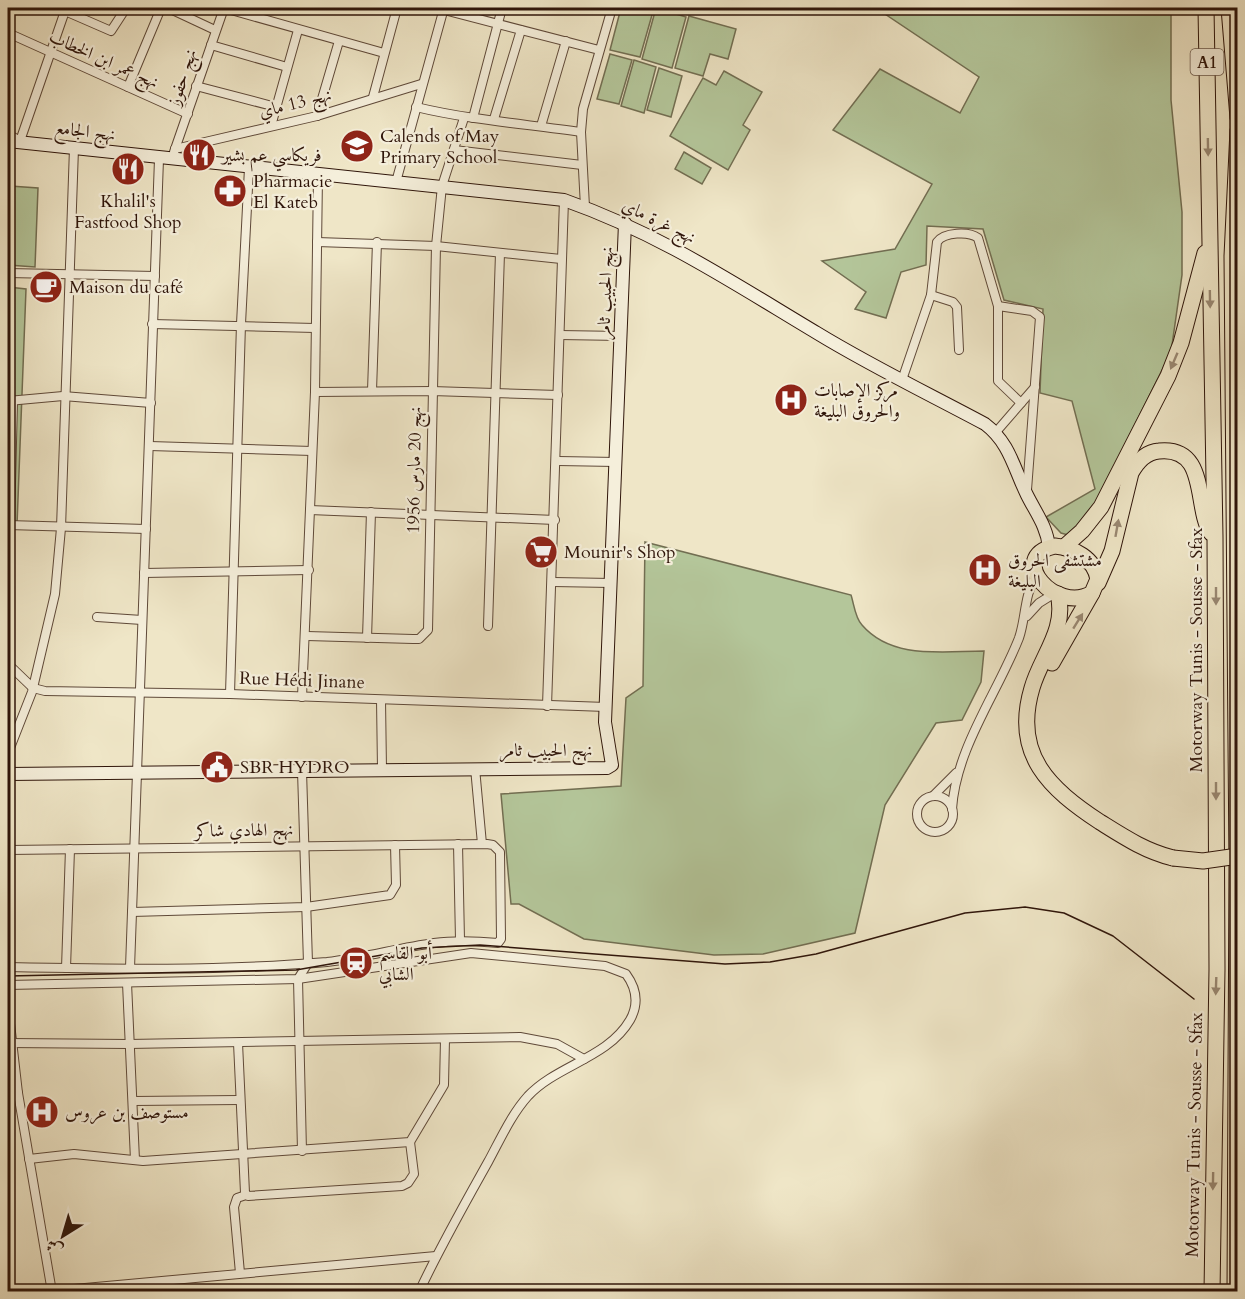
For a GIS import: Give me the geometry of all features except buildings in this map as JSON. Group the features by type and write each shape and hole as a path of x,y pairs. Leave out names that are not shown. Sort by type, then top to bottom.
{"highway":[{"name":"Motorway Tunis - Sousse - Sfax","path":"1206,8 1215,537 1217,969 1212,1292"},
{"name":"A1","path":"1229,8 1238,118"},
{"name":"Motorway Tunis - Sousse - Sfax","path":"1235,1292 1237,864 1232,256 1238,130"},
{"path":"1058,547 1079,553 1089,561 1098,575 1095,588 1081,597 1056,593 1042,585 1036,577 1036,561 1041,552 1058,547 1082,531 1101,507 1168,376 1181,343 1196,282 1209,244"},
{"path":"1215,537 1206,524 1199,482 1190,464 1175,453 1161,451 1149,454 1138,462 1131,473 1112,551 1095,588 1056,656 1041,691 1036,717 1040,748 1057,777 1078,796 1133,833 1174,854 1238,846"},
{"path":"1056,593 1060,608 1058,628 1035,679 1029,701 1028,733 1036,762 1052,786 1073,804 1133,843 1203,861 1238,856"}],"street":[{"path":"8,134 14,141 50,54 65,9 111,31 126,8"},
{"path":"128,87 161,8"},
{"path":"168,8 215,30"},
{"path":"224,8 384,53"},
{"name":"نهج حفوز","path":"130,968 155,276 168,155 188,114 224,8"},
{"path":"373,97 394,8"},
{"name":"نهج 20 مارس 1956","path":"307,636 419,639 428,630 436,246 442,186 468,118 502,8"},
{"path":"585,207 581,132 587,93 612,8"},
{"path":"396,182 421,84 444,9 599,50"},
{"path":"271,126 297,30"},
{"path":"494,119 521,30"},
{"name":"نهج عمر ابن الخطاب","path":"8,33 50,54 188,114"},
{"path":"541,126 566,41"},
{"path":"317,117 339,42"},
{"path":"210,45 288,67"},
{"name":"نهج 13 ماي","path":"168,155 271,126 317,117 373,97 421,84"},
{"path":"196,86 276,107"},
{"path":"416,107 468,118 494,119 581,132"},
{"name":"نهج الجامع","path":"14,141 168,155"},
{"path":"8,753 33,688 55,594 61,528 63,396 74,148"},
{"path":"454,150 582,165"},
{"name":"نهج غرة ماي","path":"168,155 318,176 442,186 564,200 585,207 625,223 723,274 818,334 996,432"},
{"path":"230,694 241,324 249,168"},
{"path":"302,697 307,636 315,392 318,176"},
{"path":"547,706 558,460 564,200"},
{"name":"نهج الحبيب ثامر","path":"8,774 610,767 613,762 605,732 625,223"},
{"path":"902,380 932,295 939,238 946,235 974,235 978,238 998,306 998,381 1021,403"},
{"path":"317,242 378,242 436,246 561,259"},
{"path":"372,391 378,242"},
{"path":"488,626 500,253"},
{"path":"8,273 155,276"},
{"path":"932,295 953,302 957,307 959,350"},
{"path":"998,306 1032,311 1040,317 1026,493"},
{"path":"152,324 241,324 315,328"},
{"path":"560,335 621,336"},
{"path":"1036,386 996,432 1016,466 1026,493 1058,547"},
{"path":"315,392 432,391 558,395"},
{"path":"146,529 9,525 10,401 63,396 151,402"},
{"path":"150,446 312,451"},
{"path":"558,460 616,462"},
{"path":"310,510 555,520"},
{"path":"367,638 371,513"},
{"path":"144,573 309,570"},
{"path":"960,768 933,796 921,802 918,808 918,820 925,829 936,832 946,828 952,819 960,768 1026,616 1030,588 1036,577"},
{"path":"553,582 611,584"},
{"path":"1026,616 1039,603 1056,593"},
{"path":"97,617 142,620"},
{"path":"8,664 33,688"},
{"name":"Rue Hédi Jinane","path":"33,688 45,691 139,691 606,707"},
{"path":"381,700 382,769"},
{"path":"8,967 130,968 308,963 460,940 501,941 500,852 493,845 482,844 475,768"},
{"path":"302,1151 297,980 308,963 303,771"},
{"path":"933,796 945,799 952,809"},
{"path":"458,844 460,940"},
{"name":"نهج الهادي شاكر","path":"8,850 482,844"},
{"path":"132,912 306,907 390,895 396,885 395,845"},
{"path":"66,968 70,849"},
{"path":"8,985 297,980 471,953 617,969 626,974 637,995 636,1006 631,1018 617,1037 540,1086 519,1107 436,1256 419,1292"},
{"path":"127,983 135,1160"},
{"path":"8,1006 9,1043 52,1292 436,1256"},
{"path":"9,1043 238,1043 520,1037 557,1044 584,1059"},
{"path":"240,1273 234,1207 237,1198 246,1195 252,1198 402,1186 408,1183 414,1174 410,1142 444,1084 444,1039"},
{"path":"238,1043 241,1154 246,1195"},
{"path":"8,1095 18,1093"},
{"path":"133,1101 239,1100"},
{"path":"29,1159 74,1154 135,1160 302,1151 410,1142"}],"green space":[{"path":"621,8 654,8 640,57 610,50"},
{"path":"656,8 686,17 672,68 642,59"},
{"path":"876,8 1171,8 1171,100 1182,212 1182,275 1171,352 1102,491 1081,528 1068,535 1061,533 1046,517 1095,489 1072,401 1040,393 1043,309 1004,300 983,229 927,226 926,265 901,272 886,318 855,309 866,292 822,261 895,249 932,184 833,130 880,69 960,113 979,77"},
{"path":"689,16 736,29 728,59 710,54 703,76 675,68"},
{"path":"610,54 632,60 619,104 597,99"},
{"path":"634,60 656,67 644,113 621,106"},
{"path":"659,68 682,76 671,117 647,110"},
{"path":"724,71 762,92 743,125 750,130 728,170 670,136 703,78 716,85"},
{"path":"684,152 711,168 702,184 675,169"},
{"path":"10,186 38,188 35,267 8,265"},
{"path":"8,287 26,289 17,525 8,524"},
{"path":"645,542 851,595 856,615 862,625 874,636 903,649 935,652 984,651 981,682 962,720 936,723 885,805 855,933 763,954 714,955 584,939 519,904 511,904 501,794 621,786 626,698 643,686"}],"tram line":[{"path":"8,976 296,970 422,948 480,945 725,964 770,962 816,954 965,913 1025,907 1064,913 1113,936 1194,999"}],"place":[{"name":"Calends of May Primary School","path":"357,146"},
{"name":"فريكاسي عم بشير","path":"199,155"},
{"name":"Khalil's Fastfood Shop","path":"128,169"},
{"name":"Pharmacie El Kateb","path":"230,191"},
{"name":"Maison du café","path":"46,287"},
{"name":"مركز الإصابات والحروق البليغة","path":"791,400"},
{"name":"Mounir's Shop","path":"541,552"},
{"name":"مشتشفى الحروق البليغة","path":"985,570"},
{"name":"SBR HYDRO","path":"217,767"},
{"name":"أبو القاسم الشابي","path":"356,963"},
{"name":"مستوصف بن عروس","path":"42,1112"}]}
